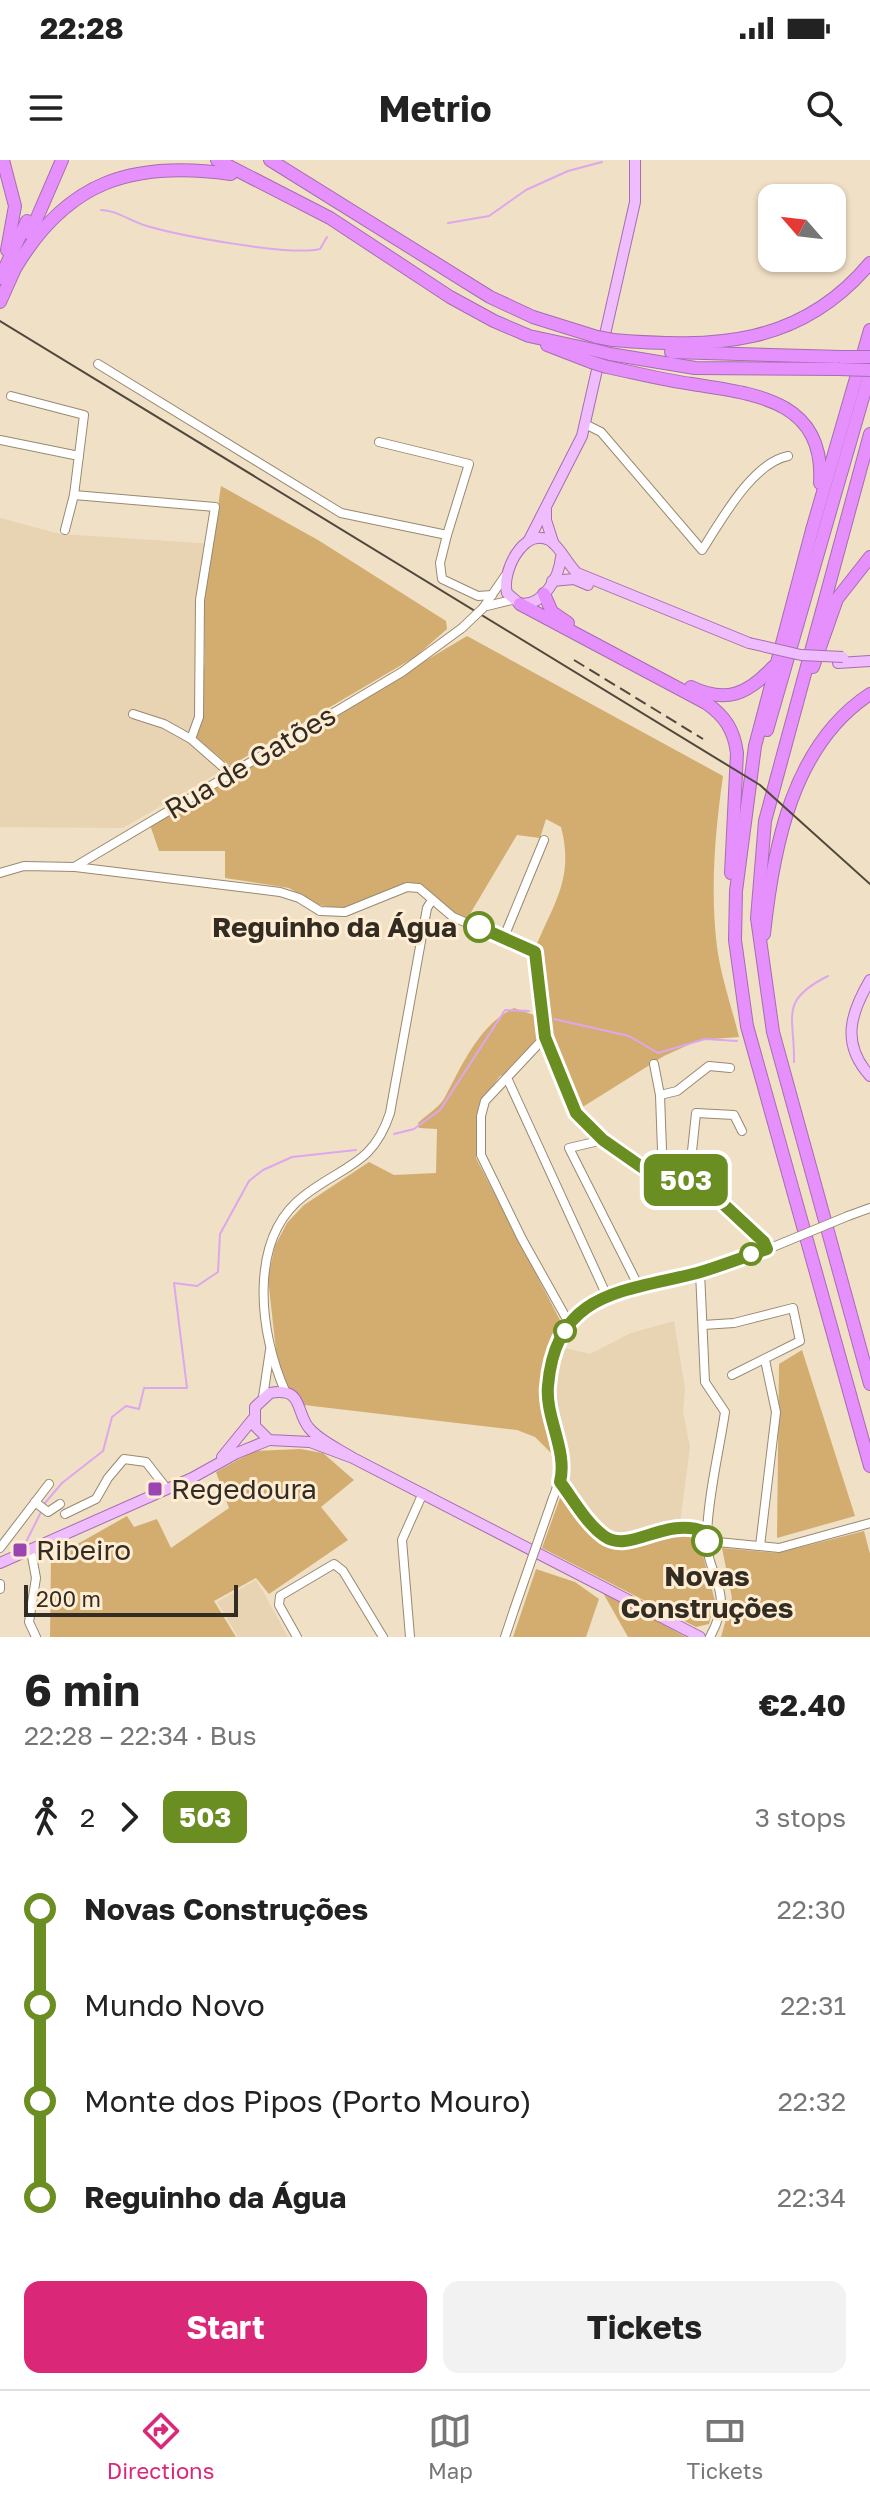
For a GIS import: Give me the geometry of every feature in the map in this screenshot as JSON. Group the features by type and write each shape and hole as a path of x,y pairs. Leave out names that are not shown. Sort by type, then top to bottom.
{"highway":[{"path":"0,268 14,220 13,192 3,160"},
{"path":"0,278 55,160"},
{"path":"1,300 62,160"},
{"path":"217,160 330,218 450,297 529,336 593,356 777,402 804,423 816,444 819,489 812,530"},
{"path":"270,160 490,297 533,317 597,337 698,355 840,363 870,372 762,747 744,823"},
{"path":"16,267 41,228 62,204 84,186 114,170 136,164 178,161 254,178"},
{"path":"613,340 714,345 756,336 797,321 827,303 856,280 870,263"},
{"path":"735,940 744,823 755,746 812,530 870,330"},
{"path":"609,360 695,368 840,363 870,357"},
{"path":"870,434 765,821 757,918 773,1032 870,1384"},
{"path":"797,703 837,599 870,557"},
{"path":"544,594 552,612 559,619 703,693 725,697 744,693 775,665"},
{"path":"516,602 706,703 724,717 734,735 737,753 730,892 747,1026 870,1466"},
{"path":"763,949 771,871 785,818 802,776 827,736 870,694"}],"main road":[{"path":"561,557 552,581 536,602 516,602 507,593 505,576 529,540 575,452 585,424 635,202 635,160"},
{"path":"547,503 546,520 553,542 561,557 577,573 748,646"},
{"path":"529,540 537,538 553,542"},
{"path":"552,581 574,579 748,646 801,660 870,658"},
{"path":"870,980 852,1014 850,1034 856,1057 870,1076"},
{"path":"215,1465 244,1435 253,1419 255,1407 263,1397 286,1393 299,1402 313,1432 353,1458"},
{"path":"287,1440 299,1431 304,1417"},
{"path":"253,1419 258,1432 269,1440"},
{"path":"0,1563 269,1440 310,1442 353,1458 423,1493 700,1637"}],"street":[{"path":"98,364 341,513 447,535"},
{"path":"11,396 84,415 74,495 65,530"},
{"path":"585,424 601,432 702,550 742,491 779,458 788,456"},
{"path":"0,440 79,456"},
{"path":"379,442 469,464 440,563 442,579 478,596 492,595"},
{"path":"74,495 215,507 200,600 199,717 191,739"},
{"name":"Rua de Gatões","path":"75,867 402,672 462,628 483,608 505,576"},
{"name":"Rua de Gatões","path":"483,608 495,601 516,602"},
{"path":"133,714 191,739 231,774"},
{"path":"504,937 544,840"},
{"path":"0,873 24,866 75,867 280,892 299,898 320,911 345,912 407,887 419,888 453,917 535,952 545,1037 576,1113 603,1140 663,1178 689,1180 705,1187 758,1235 767,1249"},
{"path":"263,1397 270,1342 265,1270 276,1230 305,1195 367,1155 386,1124 427,908 432,900"},
{"path":"545,1037 508,1080 501,1081 485,1101 481,1116 481,1155 522,1239 569,1323"},
{"path":"654,1064 660,1095 663,1178"},
{"path":"660,1095 677,1091 709,1066 730,1068"},
{"path":"508,1080 606,1294"},
{"path":"689,1180 696,1113 734,1115 742,1131"},
{"path":"603,1140 569,1148 639,1287"},
{"path":"505,1637 560,1482 562,1469 547,1393 552,1364 569,1323 585,1306 606,1294 700,1272 870,1208"},
{"path":"700,1272 705,1382 725,1412 707,1536 722,1594 719,1617 710,1637"},
{"path":"703,1325 734,1323 793,1308 800,1341 732,1375"},
{"path":"270,1342 286,1393"},
{"path":"760,1546 776,1412 765,1360"},
{"path":"65,1514 96,1499 124,1459 146,1462 167,1489"},
{"path":"560,1482 598,1531 610,1539 640,1539 669,1527 691,1527 707,1536 779,1548 866,1524"},
{"path":"0,1548 49,1484"},
{"path":"410,1637 402,1540 423,1493"},
{"path":"35,1502 48,1512 60,1504"},
{"path":"31,1551 36,1578 29,1622 36,1637"},
{"path":"297,1637 279,1605 280,1596 334,1564 343,1571 383,1637"}],"shaded area":[{"path":"221,486 318,540 446,621 447,629 415,657 230,766 196,737 205,661 204,600"},
{"path":"0,518 60,534 215,544 204,600 205,661 196,737 230,766 123,828 0,827"},
{"path":"467,636 723,776 714,861 715,926 721,970 739,1037 699,1040 664,1056 581,1108 551,1034 545,1008 541,961 536,946 556,902 564,875 561,827 546,819 540,838 517,835 467,919 453,914 424,886 409,882 342,909 319,905 289,888 225,878 225,851 159,851 150,825"},
{"path":"514,1008 534,1015 537,1038 507,1074 500,1076 478,1107 476,1158 562,1324 544,1387 551,1453 535,1437 517,1430 304,1405 283,1382 277,1360 268,1278 275,1246 287,1223 304,1205 369,1162 394,1175 436,1173 437,1129 419,1128 418,1123 443,1101 465,1059 491,1024"},
{"path":"674,1321 685,1389 683,1412 690,1447 680,1522 639,1535 610,1535 593,1521 566,1485 552,1400 552,1376 561,1347 590,1354 631,1333"},
{"path":"802,1350 855,1516 777,1538 779,1364"},
{"path":"300,1449 323,1453 354,1480 321,1507 348,1540 269,1594 256,1578 214,1601 236,1637 50,1637 51,1559 127,1516 134,1527 157,1519 171,1548 229,1508 216,1472 254,1451"},
{"path":"560,1498 573,1506 594,1533 608,1543 631,1545 677,1532 698,1537 715,1601 709,1624 696,1627 542,1548"},
{"path":"864,1531 870,1554 870,1637 721,1637 732,1598 722,1548 778,1553"},
{"path":"536,1569 575,1582 599,1599 586,1637 513,1637"},
{"path":"256,1580 288,1637 238,1637 217,1602"},
{"path":"602,1591 686,1637 628,1637"}],"waterway":[{"path":"448,223 489,216 526,190 568,171 602,162"},
{"path":"101,210 163,230 209,240 285,250 320,249 327,237"},
{"path":"794,1062 792,1021 796,1002 812,985 828,976"},
{"path":"394,1134 414,1129 440,1110 505,1010 529,1011"},
{"path":"554,1019 629,1036 658,1053 705,1039 737,1041"},
{"path":"45,1503 62,1483 103,1451 112,1417 126,1406 139,1409 144,1388 187,1388 174,1283 197,1286 218,1272 220,1234 249,1181 263,1170 292,1157 356,1150"},
{"path":"26,1542 41,1512"}],"tram line":[{"path":"0,321 760,785 870,884"}],"railway":[{"path":"574,660 703,739"}],"bus line":[{"name":"503","path":"479,927 535,952 545,1037 576,1113 603,1140 653,1175 689,1180 705,1187 758,1235 767,1249 700,1272 606,1294 585,1306 569,1323 557,1348 548,1382 548,1407 562,1469 560,1482 602,1535 629,1541 662,1528 681,1526 706,1532 707,1541"}],"place":[{"name":"Reguinho da Água","path":"479,927"},
{"name":"Regedoura","path":"155,1489"},
{"name":"Novas Construções","path":"707,1541"},
{"name":"Ribeiro","path":"20,1550"}]}
